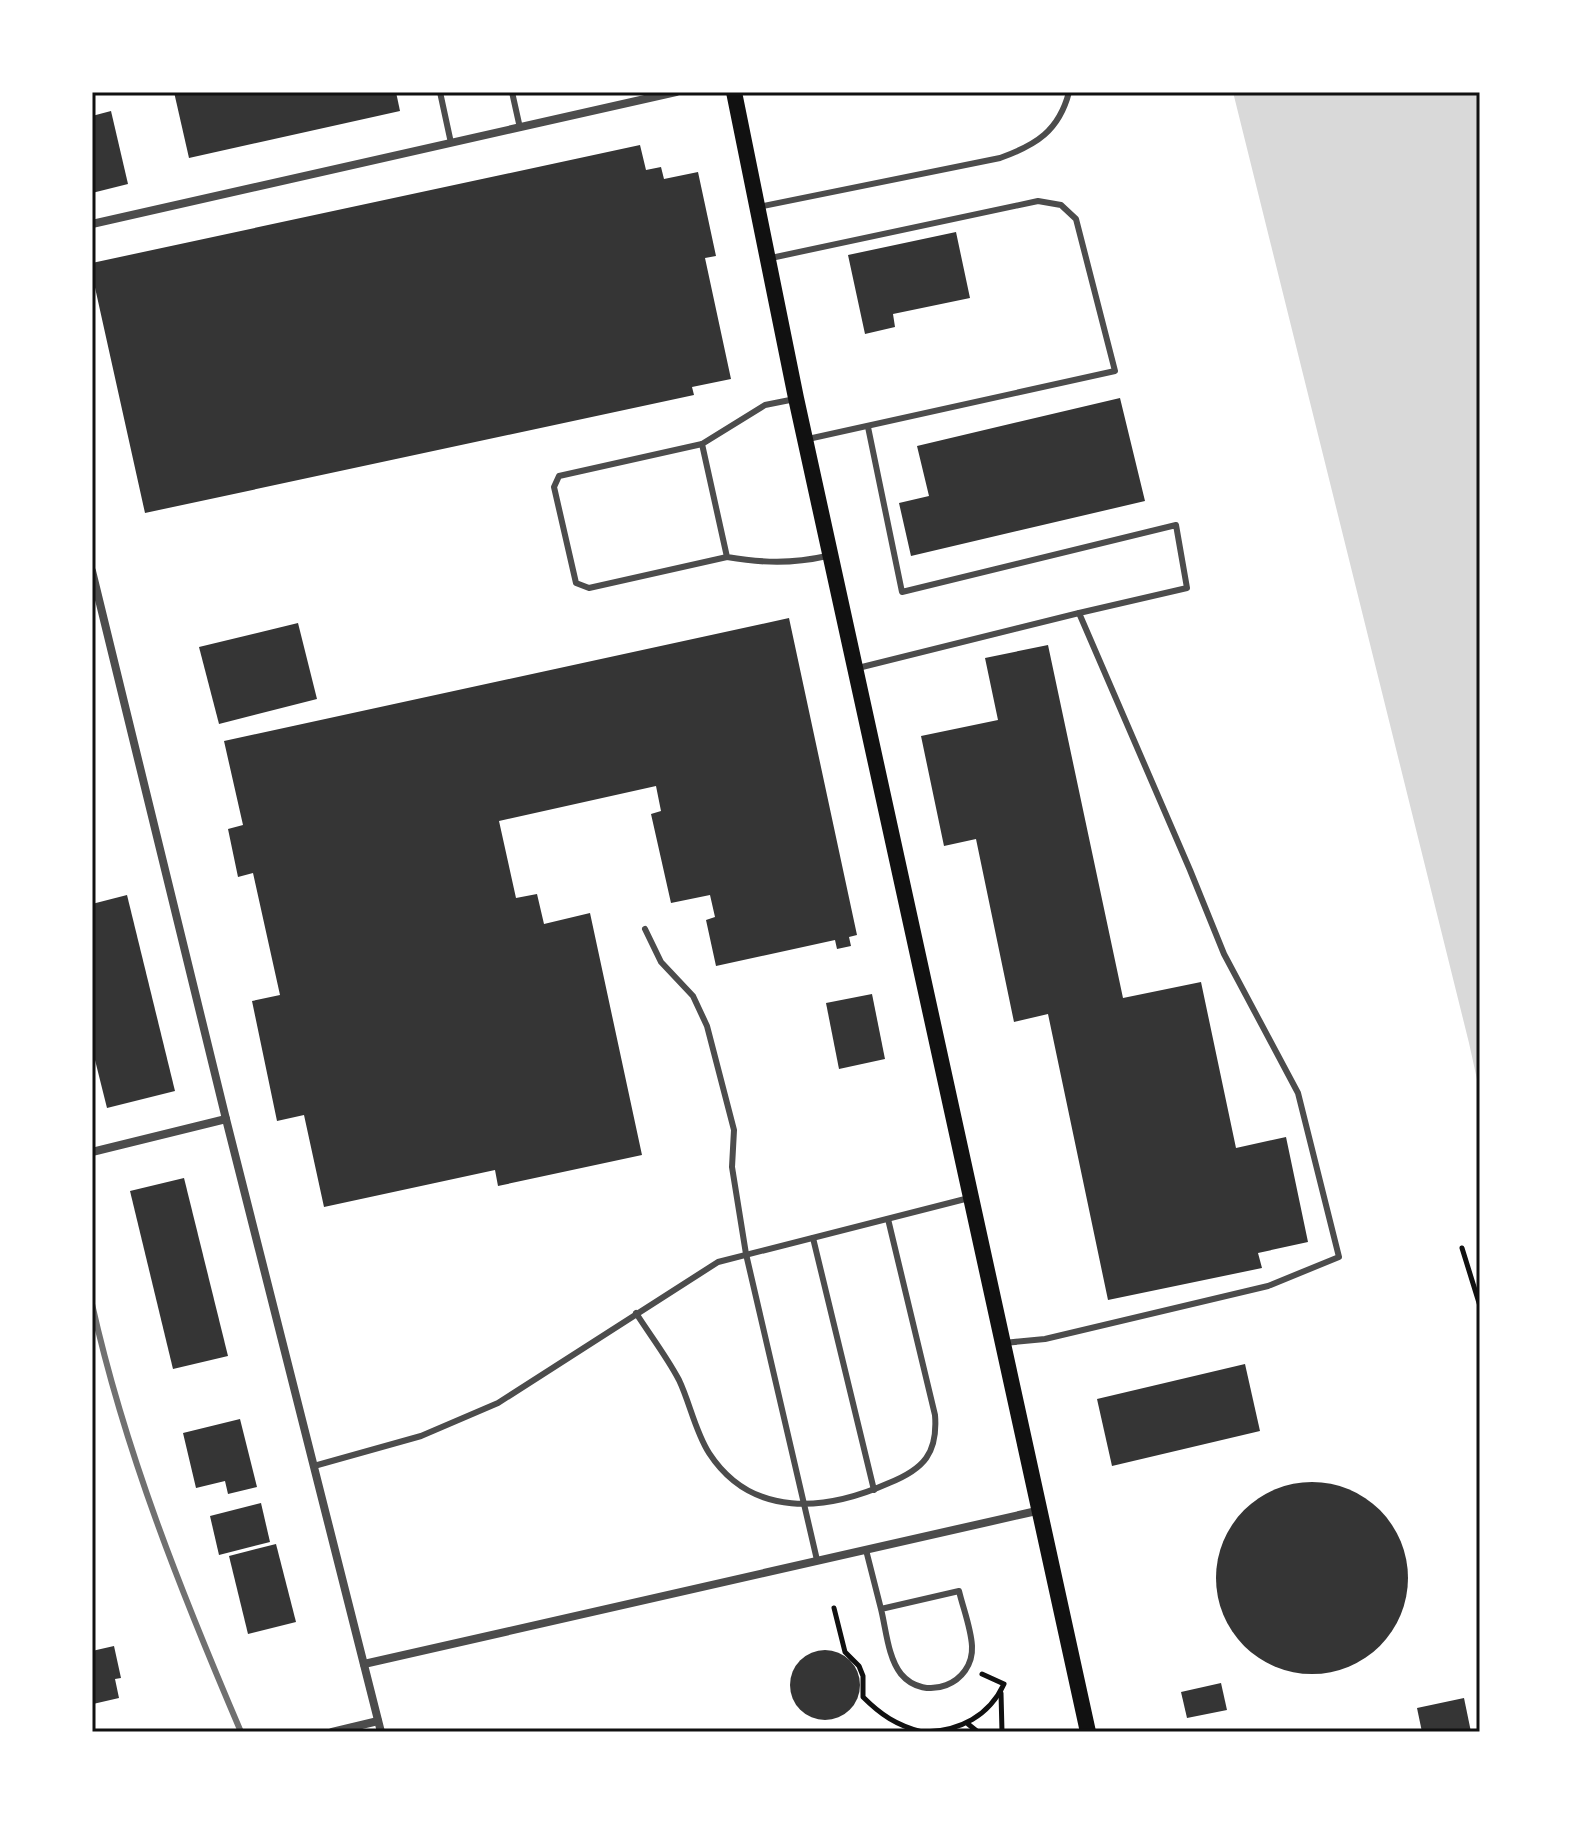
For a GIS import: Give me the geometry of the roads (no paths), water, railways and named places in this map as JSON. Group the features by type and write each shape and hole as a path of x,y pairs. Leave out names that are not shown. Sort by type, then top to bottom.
{"main road":[{"path":"734,92 805,440 1088,1732"}],"street":[{"path":"92,224 676,92"},
{"path":"92,571 381,1732"},
{"path":"92,1152 226,1119"},
{"path":"364,1664 1041,1510"},
{"path":"332,1732 378,1721"}],"lane":[{"path":"440,92 451,143"},
{"path":"512,92 520,128"},
{"path":"757,207 1000,158 1030,147 1049,131 1067,102 1069,92"},
{"path":"768,259 1038,201 1061,205 1076,219 1115,371 805,440"},
{"path":"796,398 765,405 702,444 559,476 554,487 576,583 589,588 727,557 762,563 798,562 830,555"},
{"path":"855,669 1187,588 1176,525 902,592 868,427"},
{"path":"702,444 727,557"},
{"path":"1004,1343 1045,1339 1268,1286 1339,1257 1298,1093 1224,954 1079,613"},
{"path":"645,929 661,962 693,996 707,1026 734,1130 732,1167 746,1254 817,1560"},
{"path":"314,1466 421,1436 485,1409 705,1268 746,1254 972,1197"},
{"path":"636,1313 678,1379 709,1452 727,1474 744,1487 773,1502 804,1506 874,1490 911,1474 927,1456 937,1438 935,1415 888,1219"},
{"path":"813,1238 874,1490"},
{"path":"866,1550 895,1665 910,1683 920,1688 934,1689 949,1685 968,1668 972,1646 959,1591 881,1609"}],"railway":[{"path":"92,1304 138,1468 197,1628 241,1732"}]}
